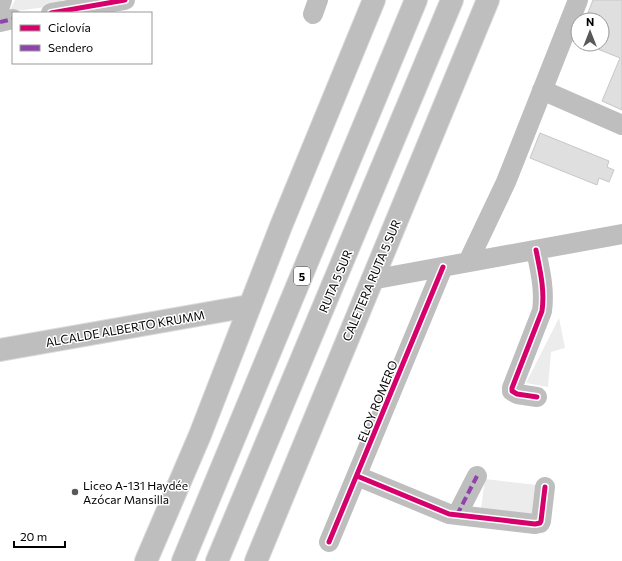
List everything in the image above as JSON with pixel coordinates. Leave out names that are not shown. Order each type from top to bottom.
[{"type":"main road","points":[[146,561],[200,435],[281,226],[374,0]]},
{"type":"main road","name":"5","points":[[183,561],[416,0]]},
{"type":"main road","name":"RUTA 5 SUR","points":[[217,561],[452,0]]},
{"type":"main road","name":"CALETERA RUTA 5 SUR","points":[[256,561],[488,0]]},
{"type":"main road","name":"ALCALDE ALBERTO KRUMM","points":[[0,350],[250,306]]},
{"type":"street","points":[[0,6],[2,0]]},
{"type":"street","points":[[54,12],[76,4],[125,0]]},
{"type":"street","points":[[468,262],[506,182],[578,0]]},
{"type":"street","points":[[0,22],[12,20]]},
{"type":"street","points":[[542,90],[622,125]]},
{"type":"street","points":[[372,280],[622,234]]},
{"type":"street","points":[[536,250],[544,298],[542,311],[512,391],[517,394],[537,397]]},
{"type":"street","name":"ELOY ROMERO","points":[[329,542],[444,266]]},
{"type":"street","points":[[357,476],[441,511],[457,515],[537,524],[541,521],[545,487]]},
{"type":"street","points":[[457,515],[476,476]]},
{"type":"shaded area","points":[[15,0],[62,0],[60,5],[9,12]]},
{"type":"shaded area","points":[[559,318],[565,348],[551,352],[548,387],[526,383]]},
{"type":"shaded area","points":[[485,479],[537,485],[534,516],[481,509]]},
{"type":"building","points":[[593,0],[622,0],[622,110],[602,101],[620,58],[605,52],[610,52],[610,12],[588,12]]},
{"type":"building","points":[[540,133],[609,161],[607,167],[614,170],[609,182],[599,178],[597,185],[530,158]]},
{"type":"marked path","points":[[0,22],[12,19]]},
{"type":"marked path","points":[[457,515],[477,476]]},
{"type":"cycle path","points":[[57,12],[125,0]]},
{"type":"cycle path","points":[[536,250],[542,288],[542,311],[512,391],[517,394],[537,397]]},
{"type":"cycle path","points":[[329,542],[443,267]]},
{"type":"cycle path","points":[[357,476],[449,514],[535,524],[540,523],[541,521],[545,487]]},
{"type":"place","name":"Liceo A-131 Haydée Azócar Mansilla","points":[[75,492]]}]
